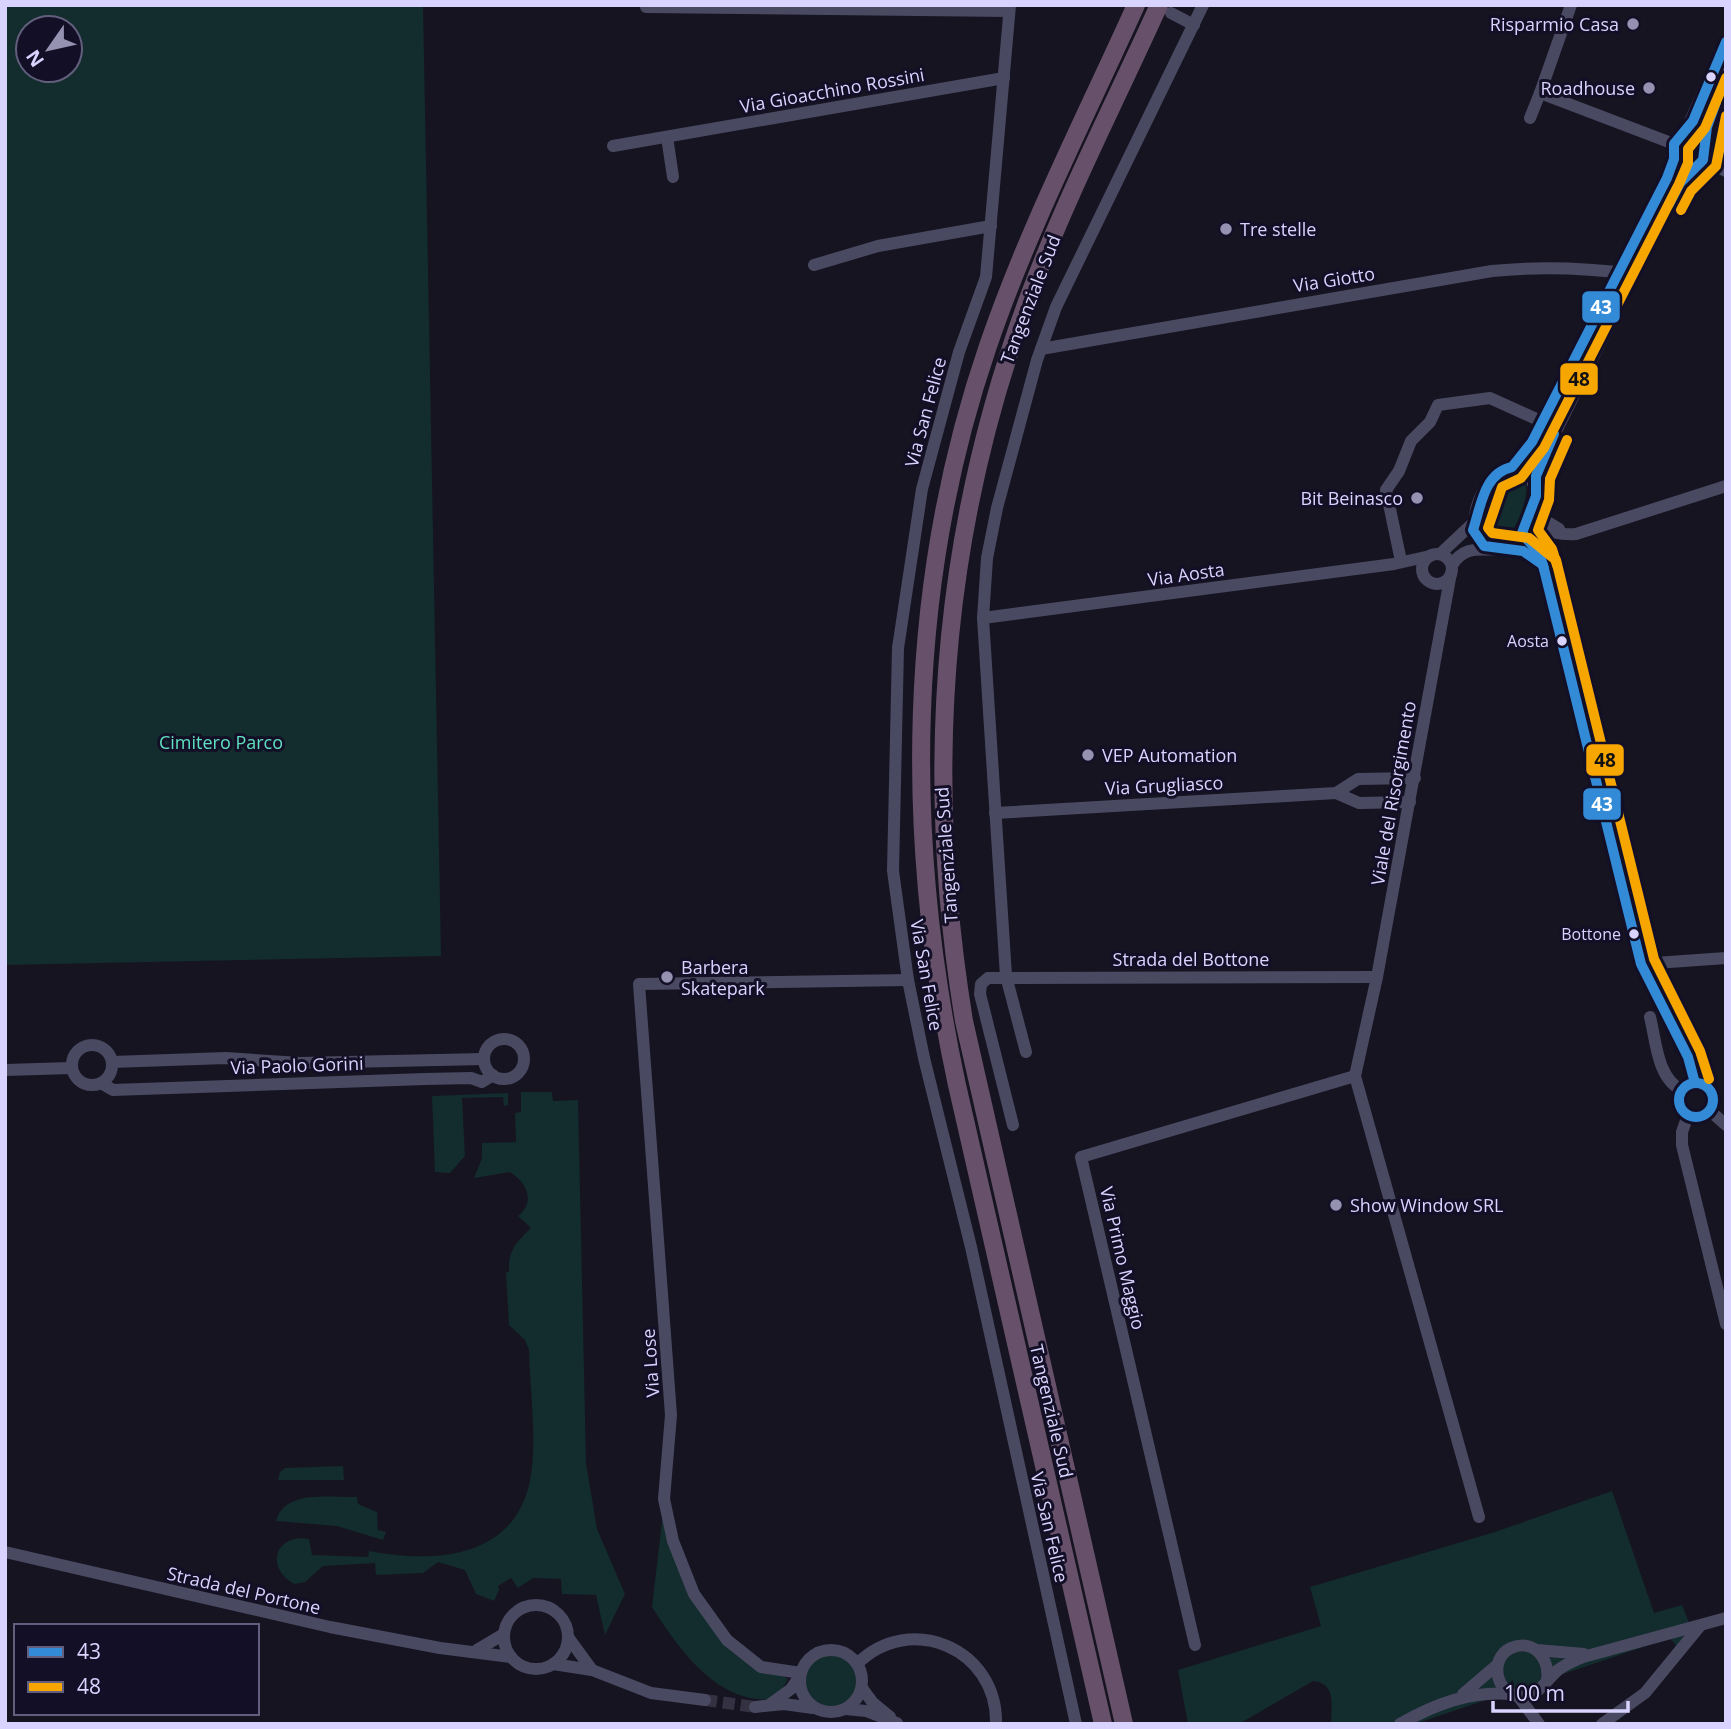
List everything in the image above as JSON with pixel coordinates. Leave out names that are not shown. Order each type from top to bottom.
[{"type":"highway","name":"Tangenziale Sud","points":[[1103,1724],[939,999],[922,852],[920,720],[933,577],[951,481],[973,395],[999,315],[1030,236],[1136,5]]},
{"type":"highway","name":"Tangenziale Sud","points":[[1124,1724],[964,1021],[948,902],[941,759],[945,675],[954,584],[971,491],[993,404],[1050,243],[1165,9]]},
{"type":"street","points":[[1026,1052],[1006,976],[983,618],[987,558],[997,508],[1041,349],[1056,307],[1203,5]]},
{"type":"street","points":[[1530,118],[1570,5]]},
{"type":"street","points":[[646,7],[1010,8]]},
{"type":"street","name":"Via San Felice","points":[[1010,8],[986,277],[959,352],[922,489],[898,648],[893,871],[908,980],[1076,1724]]},
{"type":"street","points":[[1165,9],[1194,25]]},
{"type":"street","points":[[1512,467],[1524,454],[1545,418],[1620,272],[1667,178],[1679,141],[1726,41]]},
{"type":"street","points":[[1703,160],[1703,145],[1726,73]]},
{"type":"street","name":"Via Gioacchino Rossini","points":[[613,146],[1004,78]]},
{"type":"street","points":[[1539,93],[1679,141],[1697,138],[1703,145]]},
{"type":"street","points":[[667,137],[673,177]]},
{"type":"street","points":[[1674,159],[1681,166],[1691,168]]},
{"type":"street","points":[[1507,548],[1522,531],[1534,502],[1534,485],[1561,421],[1601,339],[1680,183],[1691,168],[1703,160]]},
{"type":"street","points":[[1703,160],[1726,171]]},
{"type":"street","points":[[814,265],[878,246],[991,226]]},
{"type":"street","name":"Via Giotto","points":[[1041,349],[1492,271],[1532,267],[1634,274]]},
{"type":"street","points":[[1589,332],[1601,339]]},
{"type":"street","points":[[1398,562],[1386,490],[1399,471],[1411,441],[1430,422],[1438,405],[1490,398],[1561,421]]},
{"type":"street","points":[[1534,485],[1525,472],[1512,467],[1502,469],[1490,479],[1473,523],[1424,561],[1426,577],[1443,583],[1467,552],[1507,548],[1530,553],[1543,565]]},
{"type":"street","points":[[1522,531],[1539,529],[1556,534],[1576,534],[1726,485]]},
{"type":"street","points":[[1534,502],[1550,526],[1576,534]]},
{"type":"street","points":[[1473,523],[1475,536],[1491,549]]},
{"type":"street","points":[[1522,531],[1537,550],[1543,565],[1640,964],[1688,1056],[1695,1083]]},
{"type":"street","points":[[1435,555],[1447,558],[1452,569]]},
{"type":"street","name":"Via Aosta","points":[[983,618],[1435,555]]},
{"type":"street","name":"Via Aosta","points":[[1398,562],[1426,577]]},
{"type":"street","name":"Viale del Risorgimento","points":[[1377,977],[1452,569]]},
{"type":"street","name":"Viale del Risorgimento","points":[[1426,577],[1442,615]]},
{"type":"street","name":"Via Grugliasco","points":[[1336,793],[1358,779],[1415,778]]},
{"type":"street","name":"Via Grugliasco","points":[[995,813],[1336,793],[1359,803],[1410,802]]},
{"type":"street","points":[[1640,964],[1726,958]]},
{"type":"street","points":[[1006,976],[988,978],[979,988],[1013,1125]]},
{"type":"street","name":"Strada del Bottone","points":[[1006,976],[1377,977]]},
{"type":"street","points":[[1377,977],[1355,1076],[1479,1517]]},
{"type":"street","name":"Via Lose","points":[[801,1674],[761,1667],[727,1640],[694,1594],[673,1541],[664,1499],[671,1415],[639,984],[908,980]]},
{"type":"street","points":[[1650,1017],[1664,1074],[1672,1084],[1682,1090]]},
{"type":"street","points":[[499,1039],[510,1040],[522,1051],[523,1062],[517,1073],[506,1078],[493,1075],[484,1059],[490,1044],[499,1039]]},
{"type":"street","points":[[5,1070],[72,1068],[74,1056],[87,1045],[105,1050],[112,1062],[110,1073],[101,1083]]},
{"type":"street","name":"Via Paolo Gorini","points":[[112,1062],[226,1058],[300,1063],[484,1059]]},
{"type":"street","name":"Via Paolo Gorini","points":[[72,1068],[82,1083],[101,1083],[113,1090],[471,1078],[482,1082],[493,1075]]},
{"type":"street","name":"Via Primo Maggio","points":[[1195,1645],[1081,1157],[1355,1076]]},
{"type":"street","points":[[1688,1115],[1679,1102],[1682,1090],[1695,1083],[1708,1088],[1726,1125]]},
{"type":"street","points":[[1688,1115],[1699,1116],[1716,1104]]},
{"type":"street","points":[[1688,1115],[1682,1132],[1682,1145],[1726,1324]]},
{"type":"street","name":"Strada del Portone","points":[[5,1552],[330,1628],[440,1648],[477,1650],[511,1657]]},
{"type":"street","points":[[477,1650],[504,1634],[516,1612],[535,1605],[554,1611],[562,1618],[568,1637],[592,1670]]},
{"type":"street","points":[[1400,1724],[1458,1698],[1480,1692],[1527,1696],[1565,1665],[1598,1652],[1726,1618]]},
{"type":"street","points":[[1602,1724],[1645,1693],[1700,1626]]},
{"type":"street","points":[[504,1634],[511,1657],[529,1668],[540,1669],[553,1664],[564,1653],[568,1637]]},
{"type":"street","points":[[857,1664],[892,1641],[922,1638],[946,1645],[967,1658],[982,1676],[995,1708],[996,1724]]},
{"type":"street","points":[[1458,1698],[1497,1665],[1501,1657],[1513,1647],[1529,1646],[1537,1650],[1578,1654],[1598,1652]]},
{"type":"street","points":[[1537,1650],[1547,1662],[1540,1724]]},
{"type":"street","points":[[769,1705],[791,1689],[805,1664],[822,1651],[841,1652],[857,1664],[862,1688],[873,1703],[898,1723]]},
{"type":"street","points":[[553,1664],[592,1670],[651,1693],[705,1700]]},
{"type":"street","points":[[1497,1665],[1499,1681],[1540,1724]]},
{"type":"street","points":[[801,1674],[802,1692],[815,1708]]},
{"type":"street","points":[[846,1709],[855,1702],[862,1688]]},
{"type":"street","points":[[755,1707],[798,1704],[825,1712],[846,1709],[866,1711],[898,1723]]},
{"type":"green space","name":"Cimitero Parco","points":[[5,5],[423,5],[441,956],[5,965]]},
{"type":"green space","points":[[1513,474],[1525,482],[1525,501],[1521,514],[1508,535],[1500,541],[1491,541],[1481,533],[1483,516],[1489,498],[1499,482]]},
{"type":"green space","points":[[521,1092],[552,1092],[553,1101],[578,1100],[586,1463],[597,1529],[625,1594],[605,1635],[596,1595],[562,1594],[561,1579],[533,1578],[518,1588],[511,1578],[498,1586],[494,1601],[476,1594],[465,1570],[438,1562],[423,1573],[376,1575],[375,1563],[323,1566],[305,1582],[294,1584],[279,1569],[277,1561],[282,1546],[298,1539],[309,1539],[312,1555],[368,1557],[369,1551],[418,1556],[466,1551],[487,1542],[505,1529],[520,1510],[529,1485],[533,1453],[529,1350],[525,1340],[509,1325],[506,1272],[509,1272],[514,1247],[531,1228],[518,1216],[524,1210],[528,1198],[521,1181],[510,1172],[474,1178],[482,1158],[482,1143],[516,1142],[515,1113],[521,1112]]},
{"type":"green space","points":[[508,1093],[508,1105],[504,1106],[503,1097],[462,1098],[465,1156],[450,1173],[435,1172],[432,1096]]},
{"type":"green space","points":[[343,1466],[344,1480],[278,1480],[280,1472],[285,1468]]},
{"type":"green space","points":[[1612,1491],[1654,1613],[1682,1605],[1692,1630],[1677,1647],[1670,1638],[1415,1724],[1331,1724],[1332,1703],[1329,1691],[1326,1686],[1313,1681],[1239,1724],[1188,1724],[1178,1670],[1321,1626],[1310,1587],[1495,1532]]},
{"type":"green space","points":[[310,1497],[357,1497],[358,1504],[377,1512],[378,1530],[386,1532],[383,1540],[337,1526],[276,1521],[281,1511],[298,1500]]},
{"type":"green space","points":[[663,1513],[670,1542],[724,1642],[788,1679],[776,1699],[755,1699],[719,1685],[703,1672],[675,1641],[652,1607]]},
{"type":"green space","points":[[831,1650],[843,1652],[853,1659],[860,1669],[860,1693],[853,1703],[843,1710],[831,1712],[819,1710],[809,1703],[802,1693],[800,1681],[802,1669],[809,1659],[819,1652]]},
{"type":"tunnel","points":[[705,1700],[755,1707]]},
{"type":"transit line","name":"43","points":[[1695,1083],[1688,1057],[1641,964],[1543,565],[1523,551],[1484,546],[1473,530],[1489,483],[1503,470],[1512,467],[1532,442],[1667,178],[1674,159],[1674,144],[1693,121],[1726,42]]},
{"type":"transit line","name":"48","points":[[1709,1079],[1700,1051],[1654,959],[1556,560],[1529,538],[1492,533],[1488,528],[1502,487],[1521,478],[1544,448],[1679,184],[1688,163],[1688,149],[1705,128],[1726,78]]},
{"type":"transit line","name":"43","points":[[1669,204],[1680,183],[1703,160],[1707,127],[1716,102]]},
{"type":"transit line","name":"48","points":[[1681,210],[1691,191],[1716,166],[1726,116]]},
{"type":"transit line","name":"43","points":[[1544,569],[1540,555],[1522,533],[1536,496],[1536,476],[1554,434]]},
{"type":"transit line","name":"48","points":[[1557,565],[1552,549],[1538,530],[1549,500],[1550,479],[1567,440]]},
{"type":"transit line","name":"43","points":[[1696,1083],[1708,1088],[1713,1100],[1708,1112],[1696,1117],[1684,1112],[1679,1100],[1684,1088],[1696,1083]]},
{"type":"place","name":"Risparmio Casa","points":[[1633,24]]},
{"type":"place","name":"Roadhouse","points":[[1649,88]]},
{"type":"place","name":"Tre stelle","points":[[1226,229]]},
{"type":"place","name":"Bit Beinasco","points":[[1417,498]]},
{"type":"place","name":"Aosta","points":[[1562,641]]},
{"type":"place","name":"VEP Automation","points":[[1088,755]]},
{"type":"place","name":"Bottone","points":[[1634,934]]},
{"type":"place","name":"Barbera Skatepark","points":[[667,977]]},
{"type":"place","name":"Show Window SRL","points":[[1336,1205]]}]
